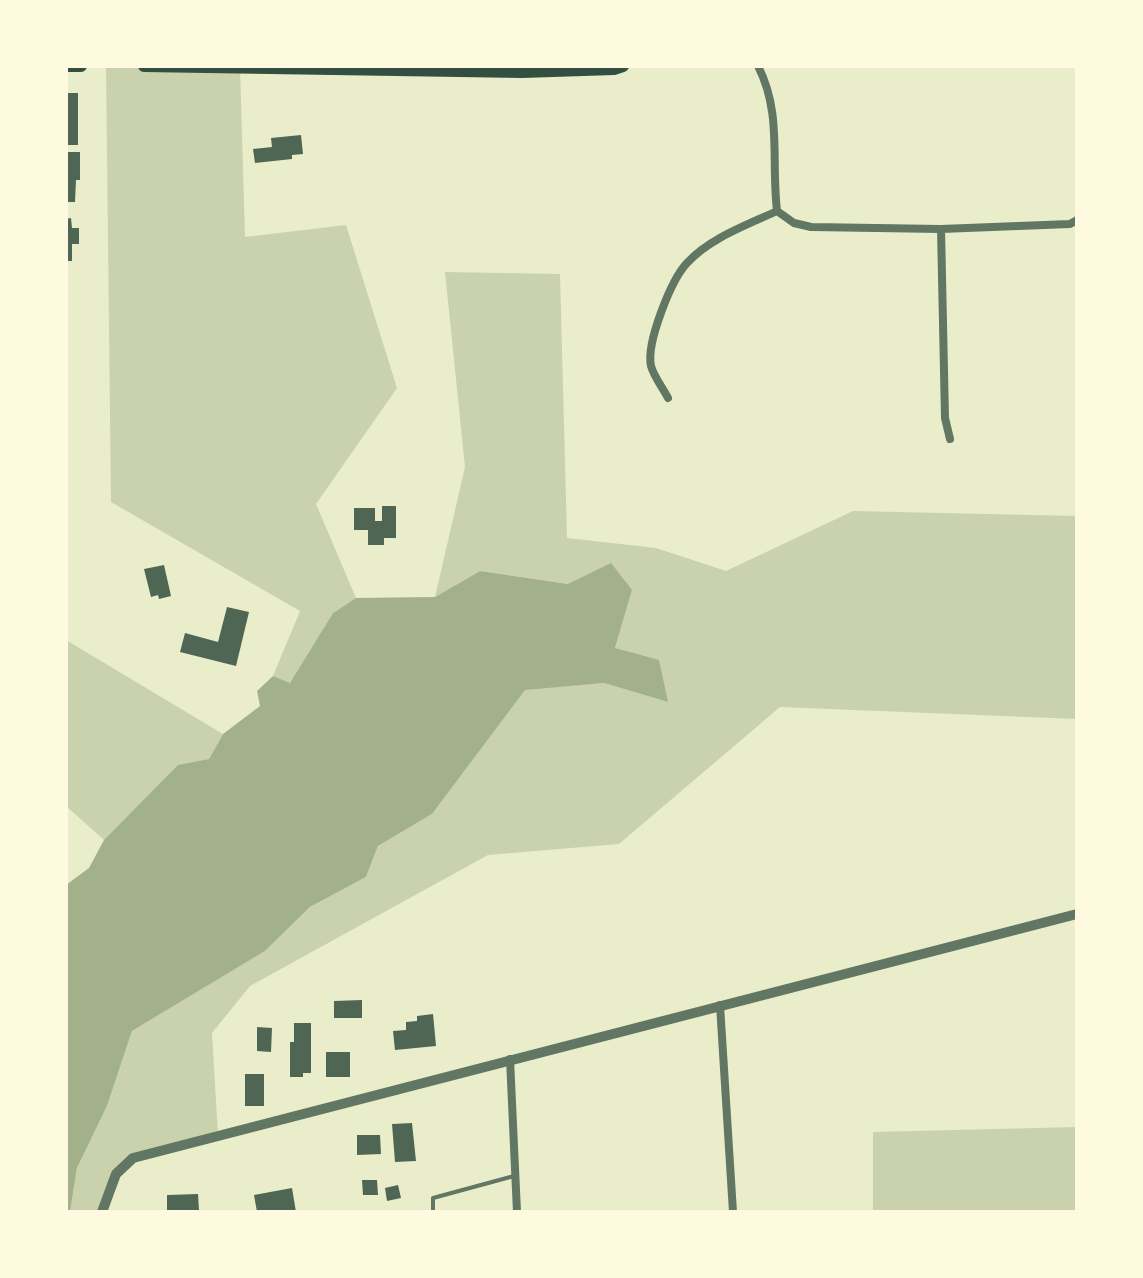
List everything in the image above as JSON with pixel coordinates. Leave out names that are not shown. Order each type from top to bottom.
[{"type":"main road","points":[[66,66],[81,66]]},
{"type":"main road","points":[[144,66],[522,72],[614,69],[623,66]]},
{"type":"street","points":[[758,66],[773,104],[777,211]]},
{"type":"street","points":[[777,211],[794,223],[811,227],[941,229],[1070,224],[1077,220]]},
{"type":"street","points":[[668,398],[651,367],[650,347],[660,316],[686,264],[713,242],[777,211]]},
{"type":"street","points":[[941,229],[945,418],[950,439]]},
{"type":"street","points":[[102,1212],[116,1174],[133,1158],[1077,914]]},
{"type":"street","points":[[720,1005],[733,1212]]},
{"type":"street","points":[[510,1059],[517,1212]]},
{"type":"lane","points":[[433,1212],[433,1198],[515,1175]]},
{"type":"shaded area","points":[[106,66],[240,67],[245,237],[346,225],[397,388],[316,504],[356,598],[333,613],[290,684],[273,676],[300,611],[111,502]]},
{"type":"shaded area","points":[[445,272],[560,274],[567,538],[656,548],[726,571],[853,511],[1077,516],[1077,719],[780,707],[619,844],[488,855],[250,986],[212,1033],[218,1135],[133,1158],[116,1174],[102,1212],[70,1212],[77,1168],[107,1106],[132,1031],[265,951],[310,907],[366,877],[378,846],[432,814],[525,689],[604,683],[668,702],[615,648],[632,590],[480,571],[435,597],[465,467]]},
{"type":"shaded area","points":[[611,563],[632,590],[615,648],[659,660],[668,702],[604,683],[525,690],[432,814],[378,846],[366,877],[310,907],[265,951],[132,1031],[107,1106],[77,1168],[70,1212],[66,1212],[66,885],[89,868],[104,840],[178,765],[209,759],[223,734],[260,706],[257,691],[273,676],[290,683],[333,613],[356,598],[435,597],[480,571],[568,584]]},
{"type":"shaded area","points":[[66,640],[223,734],[209,759],[178,766],[104,840],[66,806]]},
{"type":"shaded area","points":[[1077,1127],[1077,1212],[873,1212],[873,1132]]},
{"type":"building","points":[[66,93],[78,93],[78,145],[66,145]]},
{"type":"building","points":[[301,135],[303,154],[292,155],[292,159],[255,163],[253,149],[272,147],[271,138]]},
{"type":"building","points":[[66,152],[80,152],[80,180],[76,180],[75,202],[66,202]]},
{"type":"building","points":[[71,218],[72,228],[79,228],[79,244],[72,244],[72,261],[66,261],[66,219]]},
{"type":"building","points":[[382,506],[396,506],[396,538],[384,538],[384,545],[368,545],[368,530],[354,530],[354,508],[375,508],[375,521],[382,521]]},
{"type":"building","points":[[164,565],[171,596],[151,597],[144,569]]},
{"type":"building","points":[[227,607],[249,612],[236,666],[180,652],[185,633],[218,642]]},
{"type":"building","points":[[362,1000],[362,1018],[334,1018],[334,1001]]},
{"type":"building","points":[[433,1014],[436,1046],[395,1050],[393,1031],[406,1030],[406,1022],[417,1021],[417,1016]]},
{"type":"building","points":[[294,1023],[311,1023],[311,1073],[303,1073],[303,1077],[290,1077],[290,1042],[294,1042]]},
{"type":"building","points":[[257,1027],[272,1028],[271,1052],[257,1051]]},
{"type":"building","points":[[326,1052],[350,1052],[350,1077],[326,1077]]},
{"type":"building","points":[[245,1074],[264,1074],[264,1106],[245,1106]]},
{"type":"building","points":[[412,1123],[416,1161],[395,1162],[392,1124]]},
{"type":"building","points":[[357,1135],[380,1135],[381,1154],[357,1155]]},
{"type":"building","points":[[362,1180],[377,1180],[378,1195],[363,1195]]},
{"type":"building","points":[[398,1185],[401,1198],[387,1201],[385,1188]]},
{"type":"building","points":[[292,1188],[296,1212],[257,1212],[254,1195]]},
{"type":"building","points":[[198,1194],[199,1210],[167,1212],[167,1195]]}]
